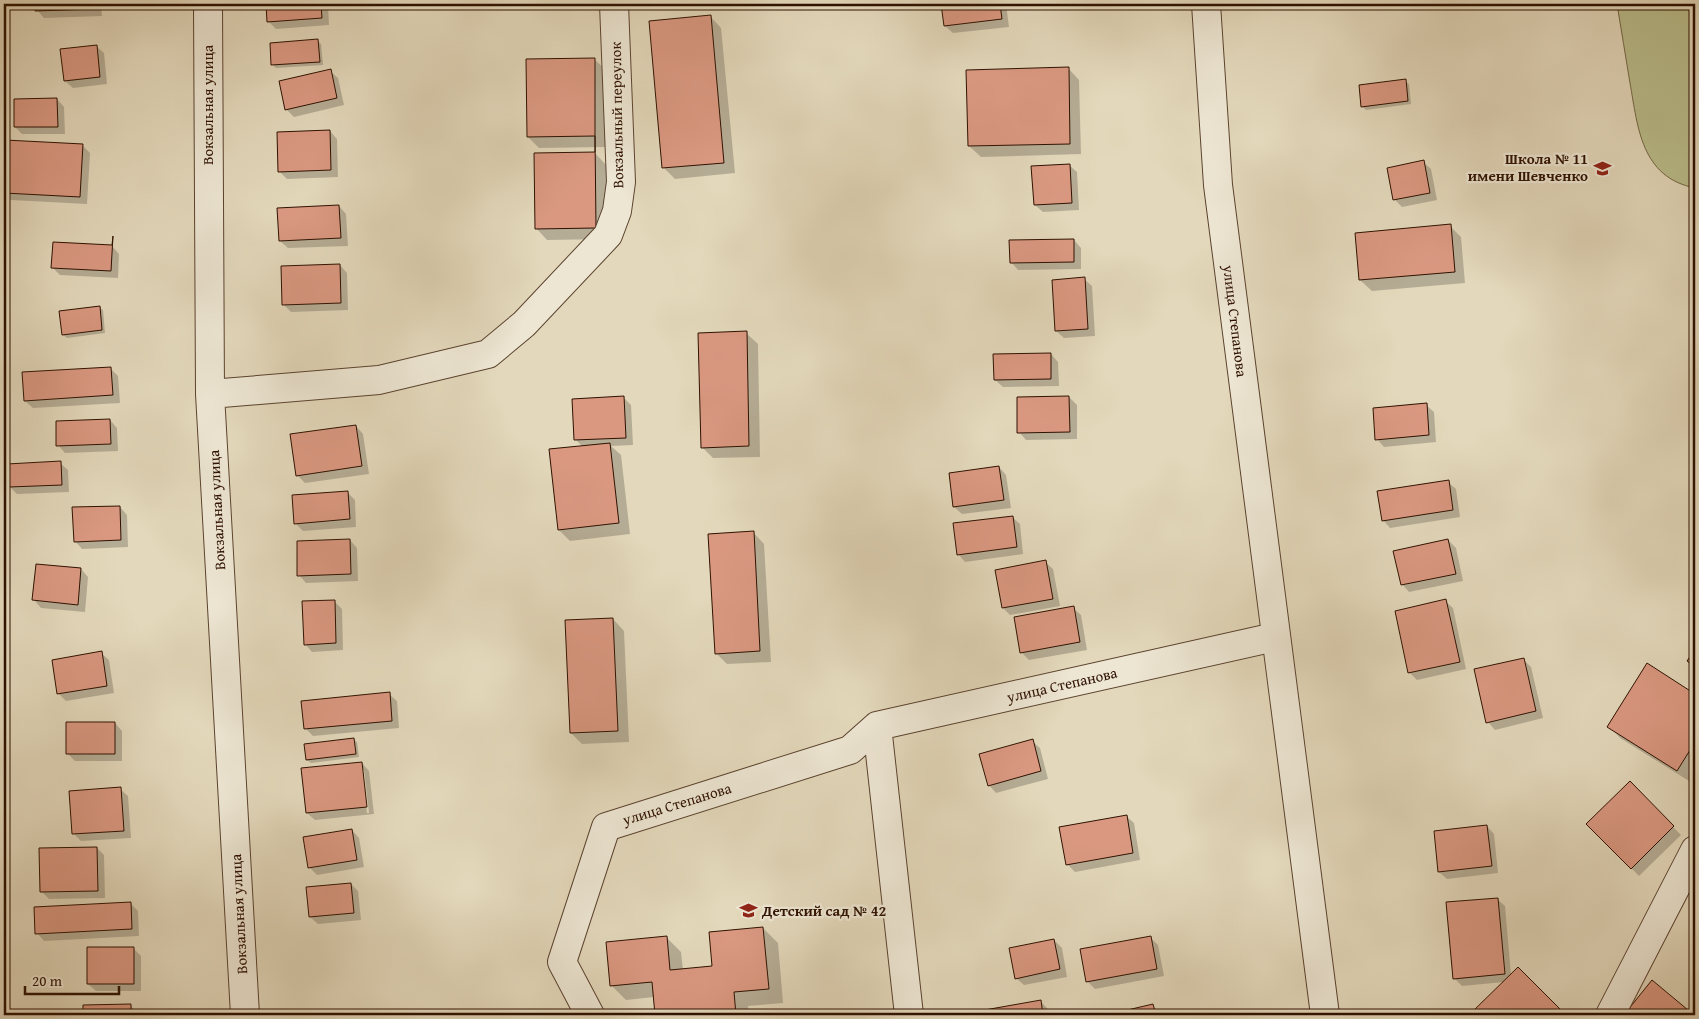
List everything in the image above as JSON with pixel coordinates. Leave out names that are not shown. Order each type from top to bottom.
[{"type":"street","name":"Вокзальная улица","points":[[208,4],[210,394],[245,1015]]},
{"type":"street","name":"Вокзальный переулок","points":[[210,394],[379,380],[488,354],[524,324],[608,235],[617,211],[621,182],[614,4]]},
{"type":"street","name":"улица Степанова","points":[[1206,4],[1218,186],[1325,1015]]},
{"type":"street","name":"улица Степанова","points":[[590,1015],[562,962],[606,826],[850,750],[877,726],[1275,638]]},
{"type":"street","points":[[877,726],[909,1015]]},
{"type":"street","points":[[1610,1015],[1695,850]]},
{"type":"green space","points":[[1617,4],[1695,4],[1695,188],[1677,182],[1663,173],[1653,162],[1645,148],[1636,117]]},
{"type":"building","points":[[35,4],[95,4],[95,9],[35,11]]},
{"type":"building","points":[[266,4],[321,4],[322,18],[267,22]]},
{"type":"building","points":[[941,4],[1000,4],[1002,19],[944,26]]},
{"type":"building","points":[[711,15],[724,163],[662,168],[649,21]]},
{"type":"building","points":[[318,39],[320,62],[271,65],[270,43]]},
{"type":"building","points":[[97,45],[100,77],[64,81],[60,49]]},
{"type":"building","points":[[595,58],[595,136],[527,137],[526,59]]},
{"type":"building","points":[[1069,67],[1070,144],[968,146],[966,70]]},
{"type":"building","points":[[331,69],[337,98],[285,110],[279,81]]},
{"type":"building","points":[[1406,79],[1408,101],[1361,107],[1359,85]]},
{"type":"building","points":[[57,98],[58,127],[14,127],[14,99]]},
{"type":"building","points":[[330,130],[331,170],[278,172],[277,132]]},
{"type":"building","points":[[595,136],[596,228],[535,229],[534,153],[595,152]]},
{"type":"building","points":[[5,140],[83,144],[80,197],[4,193]]},
{"type":"building","points":[[1424,160],[1430,193],[1393,200],[1387,168]]},
{"type":"building","points":[[1070,164],[1072,203],[1034,205],[1031,166]]},
{"type":"building","points":[[339,205],[341,238],[279,241],[277,208]]},
{"type":"building","points":[[1451,224],[1455,272],[1359,280],[1355,233]]},
{"type":"building","points":[[113,236],[111,271],[51,268],[53,242],[112,245]]},
{"type":"building","points":[[1074,239],[1074,262],[1010,263],[1009,240]]},
{"type":"building","points":[[340,264],[341,303],[282,305],[281,266]]},
{"type":"building","points":[[1085,277],[1088,329],[1055,331],[1052,280]]},
{"type":"building","points":[[100,306],[102,330],[62,335],[59,311]]},
{"type":"building","points":[[747,331],[749,446],[701,448],[698,333]]},
{"type":"building","points":[[1051,353],[1051,379],[994,380],[993,354]]},
{"type":"building","points":[[111,367],[113,395],[24,401],[22,372]]},
{"type":"building","points":[[624,396],[626,438],[574,440],[572,399]]},
{"type":"building","points":[[1069,396],[1070,432],[1017,433],[1017,397]]},
{"type":"building","points":[[1427,403],[1429,435],[1375,440],[1373,408]]},
{"type":"building","points":[[110,419],[111,444],[56,446],[56,421]]},
{"type":"building","points":[[356,425],[362,466],[296,476],[290,434]]},
{"type":"building","points":[[610,443],[619,523],[558,530],[549,449]]},
{"type":"building","points":[[61,461],[62,485],[9,487],[7,464]]},
{"type":"building","points":[[999,466],[1004,500],[953,507],[949,473]]},
{"type":"building","points":[[1449,480],[1453,510],[1382,521],[1377,491]]},
{"type":"building","points":[[348,491],[350,519],[294,524],[292,495]]},
{"type":"building","points":[[120,506],[121,540],[74,542],[72,507]]},
{"type":"building","points":[[1013,516],[1017,547],[957,555],[953,523]]},
{"type":"building","points":[[754,531],[760,651],[715,654],[708,534]]},
{"type":"building","points":[[350,539],[351,574],[297,576],[297,541]]},
{"type":"building","points":[[1448,539],[1456,574],[1401,585],[1393,551]]},
{"type":"building","points":[[1046,560],[1053,599],[1002,608],[995,570]]},
{"type":"building","points":[[36,564],[81,568],[78,605],[32,600]]},
{"type":"building","points":[[1446,599],[1460,662],[1408,673],[1395,611]]},
{"type":"building","points":[[335,600],[336,643],[304,645],[302,601]]},
{"type":"building","points":[[1074,606],[1080,642],[1020,653],[1014,617]]},
{"type":"building","points":[[613,618],[618,731],[570,733],[565,620]]},
{"type":"building","points":[[1695,649],[1695,667],[1687,661]]},
{"type":"building","points":[[102,651],[107,686],[57,694],[52,660]]},
{"type":"building","points":[[1524,658],[1536,711],[1486,723],[1474,669]]},
{"type":"building","points":[[1647,663],[1695,694],[1695,742],[1677,771],[1607,727]]},
{"type":"building","points":[[390,692],[392,721],[304,729],[301,701]]},
{"type":"building","points":[[66,722],[115,722],[115,754],[66,754]]},
{"type":"building","points":[[354,738],[356,754],[306,760],[304,744]]},
{"type":"building","points":[[1033,739],[1041,771],[988,786],[979,754]]},
{"type":"building","points":[[362,762],[367,807],[306,813],[301,768]]},
{"type":"building","points":[[1630,781],[1674,826],[1631,869],[1586,824]]},
{"type":"building","points":[[121,787],[124,831],[72,834],[69,791]]},
{"type":"building","points":[[1127,815],[1133,853],[1066,865],[1059,827]]},
{"type":"building","points":[[1487,825],[1492,866],[1438,872],[1434,831]]},
{"type":"building","points":[[352,829],[357,860],[308,868],[303,837]]},
{"type":"building","points":[[97,847],[98,891],[40,892],[39,848]]},
{"type":"building","points":[[351,883],[354,913],[309,917],[306,887]]},
{"type":"building","points":[[1498,898],[1505,974],[1453,979],[1446,902]]},
{"type":"building","points":[[131,902],[132,929],[35,934],[34,907]]},
{"type":"building","points":[[763,927],[769,989],[734,992],[736,1015],[655,1015],[652,982],[610,986],[606,942],[667,936],[670,970],[712,966],[709,932]]},
{"type":"building","points":[[1151,936],[1157,969],[1086,982],[1080,949]]},
{"type":"building","points":[[1054,939],[1060,969],[1015,979],[1009,948]]},
{"type":"building","points":[[87,947],[134,947],[134,984],[87,984]]},
{"type":"building","points":[[1518,967],[1561,1010],[1555,1015],[1469,1015]]},
{"type":"building","points":[[1652,980],[1694,1015],[1632,1015],[1627,1011]]},
{"type":"building","points":[[1041,1000],[1043,1015],[980,1015],[979,1011]]},
{"type":"building","points":[[131,1004],[131,1015],[83,1015],[83,1005]]},
{"type":"building","points":[[1153,1004],[1156,1015],[1106,1015]]},
{"type":"place","name":"Школа № 11 имени Шевченко","points":[[1602,168]]},
{"type":"place","name":"Детский сад № 42","points":[[748,911]]}]
